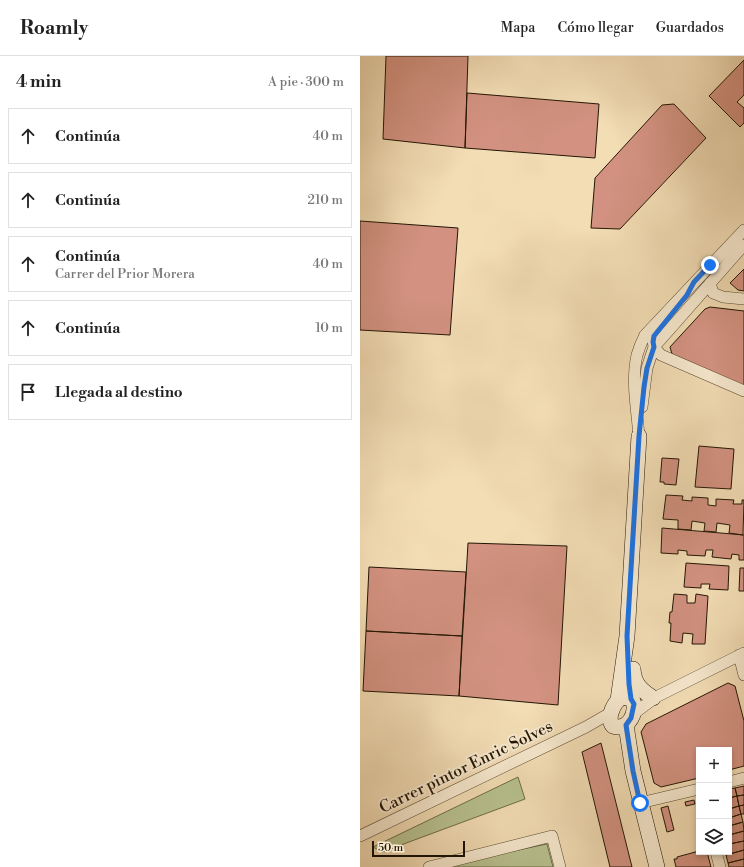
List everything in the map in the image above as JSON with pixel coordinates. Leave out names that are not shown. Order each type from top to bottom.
[{"type":"street","points":[[639,436],[635,381],[636,364],[640,345],[645,335],[744,230]]},
{"type":"street","points":[[657,867],[640,803],[623,713],[639,436],[647,368],[654,347],[744,245]]},
{"type":"street","points":[[694,282],[687,295],[654,336],[654,347],[661,355],[671,360],[744,391]]},
{"type":"street","points":[[710,283],[714,293],[723,297],[744,299]]},
{"type":"street","points":[[627,640],[632,655],[636,684],[645,693],[654,698]]},
{"type":"street","points":[[623,713],[741,654],[744,675]]},
{"type":"street","name":"Carrer pintor Enric Solves","points":[[360,836],[586,727],[623,713]]},
{"type":"street","points":[[732,781],[744,778]]},
{"type":"street","points":[[640,803],[696,790]]},
{"type":"street","points":[[429,867],[552,836],[560,867]]},
{"type":"street","points":[[717,855],[720,867]]},
{"type":"green space","points":[[518,777],[525,799],[382,852],[373,847]]},
{"type":"green space","points":[[547,844],[553,867],[436,867]]},
{"type":"building","points":[[386,56],[468,56],[465,148],[383,139]]},
{"type":"building","points":[[744,60],[744,95],[737,102],[744,108],[744,123],[740,127],[709,96]]},
{"type":"building","points":[[467,93],[599,104],[595,158],[465,148]]},
{"type":"building","points":[[674,104],[706,138],[620,229],[591,228],[595,178],[662,105]]},
{"type":"building","points":[[360,221],[458,228],[450,335],[360,330]]},
{"type":"building","points":[[744,269],[744,291],[738,290],[730,283]]},
{"type":"building","points":[[710,307],[744,311],[744,386],[672,354],[670,347],[705,309]]},
{"type":"building","points":[[699,446],[734,449],[731,489],[695,487]]},
{"type":"building","points":[[662,458],[679,459],[676,485],[664,484],[664,482],[660,482]]},
{"type":"building","points":[[666,495],[683,496],[682,500],[692,501],[692,497],[708,498],[708,505],[716,506],[716,499],[734,500],[733,504],[742,504],[742,500],[744,500],[743,535],[729,533],[730,525],[717,523],[716,532],[704,531],[705,523],[692,521],[691,530],[678,529],[678,520],[663,519]]},
{"type":"building","points":[[662,528],[744,535],[744,560],[739,560],[739,555],[732,554],[731,559],[712,557],[713,550],[706,550],[705,556],[687,555],[687,551],[678,550],[678,554],[661,553]]},
{"type":"building","points":[[468,543],[567,546],[558,705],[459,696]]},
{"type":"building","points":[[686,563],[729,566],[728,590],[709,589],[710,584],[701,584],[701,588],[684,587]]},
{"type":"building","points":[[369,567],[466,572],[462,636],[366,631]]},
{"type":"building","points":[[740,568],[744,568],[744,591],[739,591]]},
{"type":"building","points":[[674,594],[687,595],[687,603],[695,603],[696,594],[708,596],[705,644],[692,644],[693,634],[683,633],[682,643],[670,641],[671,623],[669,623]]},
{"type":"building","points":[[366,631],[462,636],[459,696],[363,691]]},
{"type":"building","points":[[728,683],[735,686],[744,721],[744,766],[732,769],[732,747],[696,747],[696,779],[661,787],[654,783],[641,732],[646,724]]},
{"type":"building","points":[[601,743],[632,867],[610,867],[582,752]]},
{"type":"building","points":[[744,786],[744,795],[737,796],[735,788]]},
{"type":"building","points":[[732,788],[735,788],[737,796],[732,797]]},
{"type":"building","points":[[744,795],[744,805],[739,806],[737,796]]},
{"type":"building","points":[[737,796],[739,806],[732,808],[732,797]]},
{"type":"building","points":[[694,800],[695,804],[686,806],[685,802]]},
{"type":"building","points":[[744,805],[744,814],[741,814],[739,806]]},
{"type":"building","points":[[668,806],[674,830],[667,832],[661,808]]},
{"type":"building","points":[[739,806],[741,814],[732,817],[732,808]]},
{"type":"building","points":[[741,814],[743,822],[732,825],[732,817]]},
{"type":"building","points":[[743,822],[744,831],[732,834],[732,825]]},
{"type":"building","points":[[744,831],[744,841],[732,843],[732,834]]},
{"type":"building","points":[[744,841],[744,850],[732,853],[732,843]]},
{"type":"building","points":[[744,850],[744,859],[728,863],[726,855],[732,855],[732,853]]},
{"type":"building","points":[[696,852],[696,855],[708,855],[711,867],[676,867],[674,859],[677,859],[677,857]]},
{"type":"building","points":[[744,859],[744,867],[729,867],[728,863]]},
{"type":"route","points":[[640,803],[633,771],[626,725],[634,711],[634,704],[631,699],[629,684],[627,636],[639,436],[644,387],[647,368],[654,347],[654,336],[687,295],[694,282],[710,265]]}]
